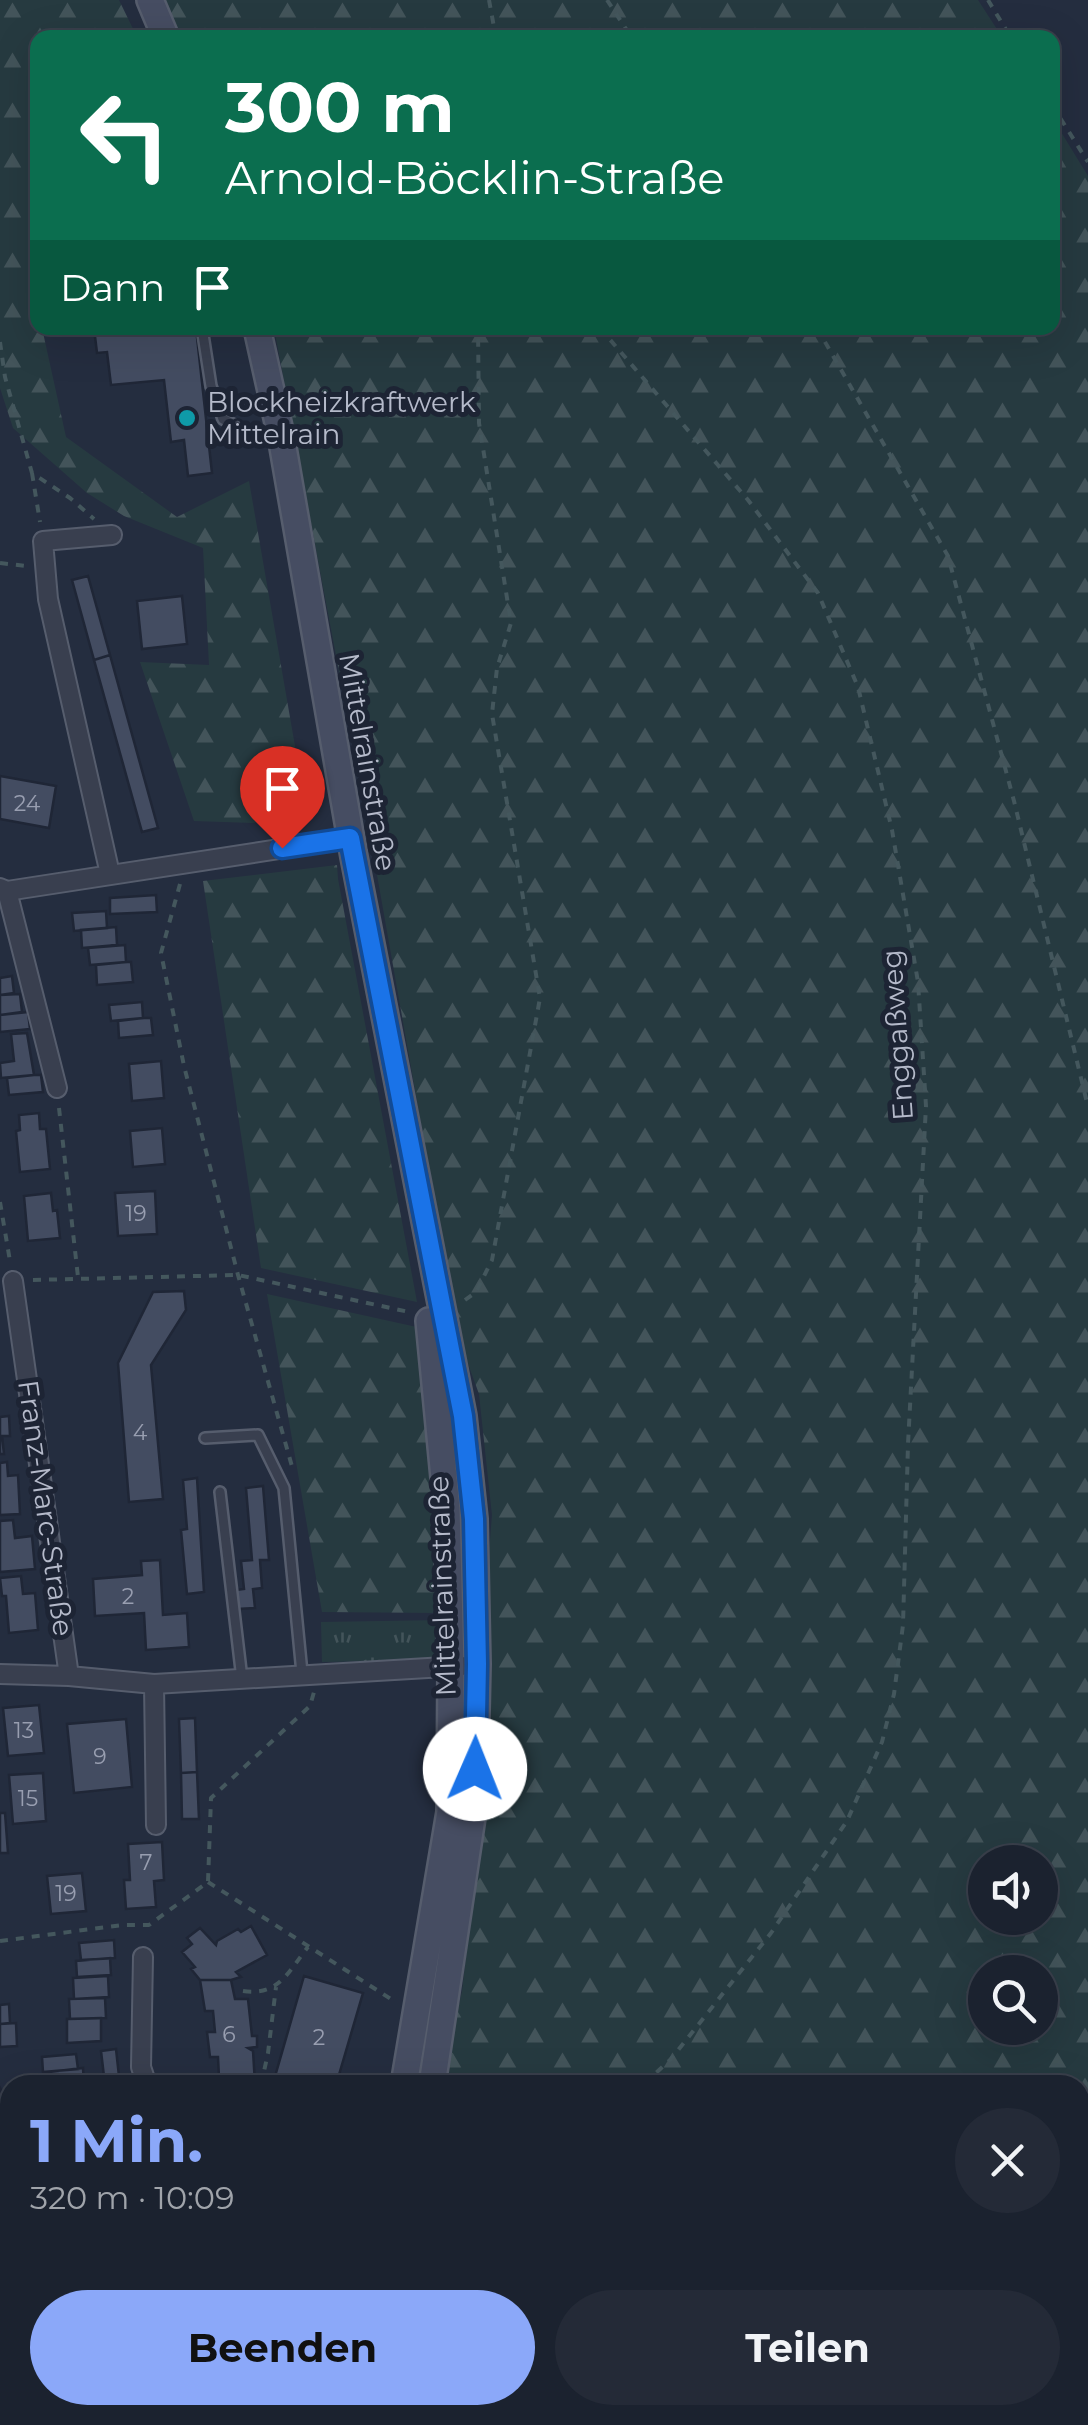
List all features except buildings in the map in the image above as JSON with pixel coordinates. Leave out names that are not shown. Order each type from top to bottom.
[{"type":"street","points":[[150,0],[163,30]]},
{"type":"street","name":"Mittelrainstraße","points":[[258,335],[281,436],[350,838],[420,1206],[436,1316],[447,1509],[474,1804],[433,2075]]},
{"type":"street","points":[[110,874],[48,599],[43,541],[112,535]]},
{"type":"street","points":[[57,1088],[4,890],[350,838]]},
{"type":"street","name":"Franz-Marc-Straße","points":[[13,1281],[69,1676]]},
{"type":"street","name":"Mittelrainstraße","points":[[406,2075],[450,1812],[464,1666]]},
{"type":"street","name":"Franz-Marc-Straße","points":[[0,1674],[154,1684],[464,1666]]},
{"type":"street","points":[[154,1684],[156,1825]]},
{"type":"street","points":[[143,1957],[141,2067],[144,2075]]},
{"type":"lane","points":[[203,335],[212,386],[223,418],[249,432],[281,436]]},
{"type":"lane","points":[[205,1438],[258,1435],[284,1488],[310,1673]]},
{"type":"lane","points":[[220,1492],[242,1679]]},
{"type":"path","points":[[489,0],[495,30]]},
{"type":"path","points":[[608,0],[627,30]]},
{"type":"path","points":[[988,0],[1006,30]]},
{"type":"path","points":[[1060,117],[1088,162]]},
{"type":"path","points":[[0,1202],[13,1281],[238,1276],[436,1316],[476,1292],[492,1260],[540,998],[492,714],[498,668],[512,623],[479,424],[478,335]]},
{"type":"path","name":"Enggaßweg","points":[[606,335],[748,500],[818,592],[858,687],[892,830],[918,982],[926,1106],[908,1444],[903,1625],[894,1694],[882,1742],[847,1821],[771,1932],[671,2059],[654,2075]]},
{"type":"path","points":[[821,335],[948,556],[1014,801],[1088,1107]]},
{"type":"path","points":[[0,342],[32,473],[43,541]]},
{"type":"path","points":[[0,386],[8,387]]},
{"type":"path","points":[[32,473],[70,498],[112,535]]},
{"type":"path","points":[[0,563],[46,568]]},
{"type":"path","points":[[183,877],[161,953],[184,1066],[297,1482]]},
{"type":"path","points":[[57,1088],[78,1279]]},
{"type":"path","points":[[208,1882],[211,1798],[310,1706],[310,1673]]},
{"type":"path","points":[[0,1941],[149,1925],[208,1882]]},
{"type":"path","points":[[208,1882],[417,2016]]},
{"type":"path","points":[[243,1991],[259,1994],[276,1987],[308,1947]]},
{"type":"path","points":[[263,2075],[276,1987]]},
{"type":"green space","points":[[0,0],[119,0],[134,30],[30,30],[30,335],[44,335],[66,437],[177,517],[249,481],[304,798],[254,823],[194,821],[140,662],[209,665],[203,548],[124,516],[87,493],[13,428],[0,388]]},
{"type":"green space","points":[[164,0],[978,0],[997,30],[178,30]]},
{"type":"green space","points":[[1060,130],[1088,176],[1088,2075],[443,2075],[462,1991],[482,1820],[492,1515],[479,1394],[459,1339],[370,835],[275,335],[1060,335]]},
{"type":"green space","points":[[337,865],[417,1302],[261,1268],[203,881]]},
{"type":"green space","points":[[267,1294],[421,1328],[442,1529],[441,1613],[322,1612]]},
{"type":"green space","points":[[444,1620],[443,1660],[322,1662],[321,1622]]},
{"type":"place","name":"Blockheizkraftwerk Mittelrain","points":[[187,418]]},
{"type":"route","points":[[282,848],[350,838],[463,1416],[474,1519],[475,1769]]}]
